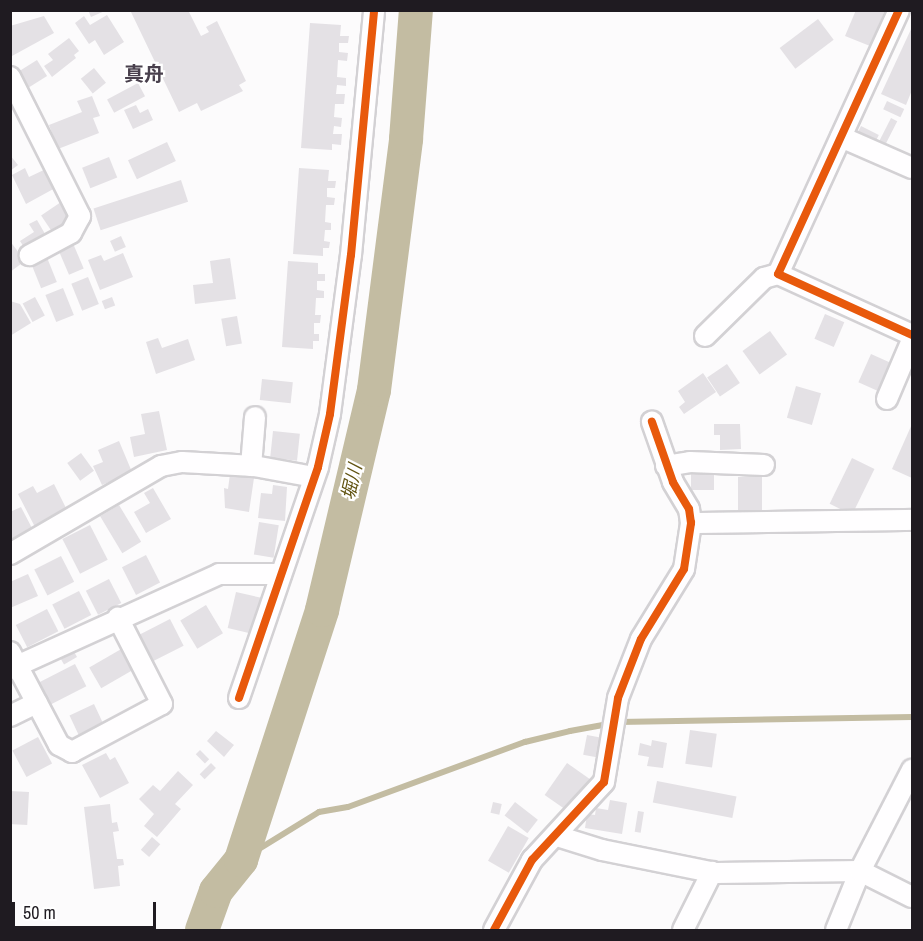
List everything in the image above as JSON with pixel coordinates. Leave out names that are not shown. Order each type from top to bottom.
[{"type":"street","points":[[239,698],[314,477],[330,414],[351,255],[374,10]]},
{"type":"street","points":[[778,274],[899,10]]},
{"type":"street","points":[[10,77],[80,216],[71,233],[30,255]]},
{"type":"street","points":[[841,137],[912,168]]},
{"type":"street","points":[[705,336],[764,278],[778,274],[912,335]]},
{"type":"street","points":[[887,399],[912,340]]},
{"type":"street","points":[[251,466],[255,417]]},
{"type":"street","points":[[494,930],[532,860],[557,836],[604,782],[616,718],[641,639],[684,569],[691,522],[689,509],[666,466],[652,422]]},
{"type":"street","points":[[10,554],[161,466],[182,462],[251,466],[314,477]]},
{"type":"street","points":[[666,466],[690,462],[764,465]]},
{"type":"street","points":[[691,522],[912,520]]},
{"type":"street","points":[[118,618],[162,705],[72,752],[58,745],[13,662],[219,574],[281,574]]},
{"type":"street","points":[[10,716],[37,704]]},
{"type":"street","points":[[836,930],[860,871],[912,770]]},
{"type":"street","points":[[557,836],[602,850],[712,872],[860,871],[912,897]]},
{"type":"street","points":[[682,930],[712,872]]},
{"type":"building","points":[[88,10],[107,10],[91,17]]},
{"type":"building","points":[[130,10],[188,10],[201,36],[209,32],[206,27],[217,21],[246,81],[239,85],[243,91],[201,111],[197,103],[179,112]]},
{"type":"building","points":[[856,10],[885,10],[870,46],[845,36]]},
{"type":"building","points":[[107,15],[124,42],[104,55],[95,40],[89,44],[75,23],[84,16],[90,25]]},
{"type":"building","points":[[44,16],[54,33],[12,56],[10,26]]},
{"type":"building","points":[[818,19],[834,40],[795,69],[780,48]]},
{"type":"building","points":[[310,23],[341,25],[340,36],[349,36],[348,43],[339,43],[339,52],[348,53],[347,61],[338,60],[337,77],[346,78],[346,86],[337,85],[336,94],[345,94],[344,104],[335,104],[334,117],[342,118],[341,127],[334,126],[333,134],[342,134],[341,145],[332,144],[332,150],[301,148]]},
{"type":"building","points":[[912,27],[912,90],[906,105],[881,94]]},
{"type":"building","points":[[69,38],[79,51],[74,55],[76,58],[52,77],[44,66],[53,60],[48,54]]},
{"type":"building","points":[[37,60],[47,76],[27,89],[17,73]]},
{"type":"building","points":[[94,68],[106,83],[93,93],[81,79]]},
{"type":"building","points":[[138,83],[145,96],[114,113],[107,99]]},
{"type":"building","points":[[92,96],[100,116],[93,118],[99,133],[58,149],[49,125],[82,112],[77,101]]},
{"type":"building","points":[[887,101],[904,109],[900,117],[883,109]]},
{"type":"building","points":[[136,105],[140,113],[148,109],[153,120],[133,129],[124,110]]},
{"type":"building","points":[[891,118],[897,121],[885,146],[878,143]]},
{"type":"building","points":[[861,126],[879,135],[874,145],[856,136]]},
{"type":"building","points":[[167,142],[176,161],[137,179],[128,160]]},
{"type":"building","points":[[10,155],[18,165],[10,171]]},
{"type":"building","points":[[109,157],[117,177],[90,188],[82,168]]},
{"type":"building","points":[[25,168],[29,177],[48,168],[57,187],[26,204],[12,175]]},
{"type":"building","points":[[299,168],[329,170],[328,181],[336,181],[335,188],[327,188],[327,197],[335,198],[334,205],[326,205],[325,222],[331,223],[331,230],[325,230],[324,241],[330,242],[329,248],[323,248],[323,256],[293,254]]},
{"type":"building","points":[[181,180],[188,202],[101,230],[94,208]]},
{"type":"building","points":[[61,202],[73,220],[53,234],[41,215]]},
{"type":"building","points":[[37,220],[48,239],[27,252],[20,241],[34,232],[29,224]]},
{"type":"building","points":[[121,236],[126,247],[115,252],[110,241]]},
{"type":"building","points":[[10,241],[25,261],[10,272]]},
{"type":"building","points":[[72,241],[84,269],[69,275],[57,247]]},
{"type":"building","points":[[123,253],[133,277],[100,290],[88,260],[101,255],[104,261]]},
{"type":"building","points":[[46,255],[57,282],[41,288],[30,261]]},
{"type":"building","points":[[230,258],[236,299],[195,304],[193,285],[213,283],[210,261]]},
{"type":"building","points":[[288,261],[318,263],[318,274],[325,274],[325,281],[317,281],[317,290],[324,291],[324,298],[316,298],[315,315],[321,315],[320,323],[314,323],[314,334],[319,334],[319,341],[313,341],[313,349],[282,347]]},
{"type":"building","points":[[88,277],[99,304],[82,311],[71,284]]},
{"type":"building","points":[[63,288],[74,315],[56,322],[45,295]]},
{"type":"building","points":[[35,297],[45,316],[32,322],[23,304]]},
{"type":"building","points":[[112,297],[115,305],[105,309],[102,301]]},
{"type":"building","points":[[10,301],[20,304],[31,323],[10,336]]},
{"type":"building","points":[[825,314],[844,322],[834,347],[814,339]]},
{"type":"building","points":[[237,316],[242,344],[226,346],[221,319]]},
{"type":"building","points":[[770,331],[787,354],[760,374],[742,351]]},
{"type":"building","points":[[158,338],[162,348],[188,339],[195,360],[156,374],[146,342]]},
{"type":"building","points":[[871,354],[891,363],[878,391],[858,382]]},
{"type":"building","points":[[727,364],[740,383],[720,396],[707,377]]},
{"type":"building","points":[[703,373],[716,392],[684,414],[679,407],[685,402],[678,391]]},
{"type":"building","points":[[262,379],[293,382],[291,403],[260,400]]},
{"type":"building","points":[[796,386],[821,393],[812,425],[787,418]]},
{"type":"building","points":[[159,411],[167,450],[134,457],[130,437],[145,434],[141,414]]},
{"type":"building","points":[[714,424],[740,424],[741,449],[720,450],[720,435],[714,435]]},
{"type":"building","points":[[912,424],[912,478],[892,469]]},
{"type":"building","points":[[273,431],[300,434],[297,461],[270,458]]},
{"type":"building","points":[[119,441],[132,472],[102,485],[93,466],[103,462],[98,450]]},
{"type":"building","points":[[81,453],[94,471],[80,481],[67,463]]},
{"type":"building","points":[[852,458],[874,469],[852,515],[830,504]]},
{"type":"building","points":[[230,474],[254,478],[249,512],[225,508],[224,488],[228,489]]},
{"type":"building","points":[[691,474],[714,474],[714,490],[691,490]]},
{"type":"building","points":[[738,477],[762,477],[762,514],[738,514]]},
{"type":"building","points":[[54,484],[68,512],[36,529],[18,494],[33,486],[37,493]]},
{"type":"building","points":[[273,485],[287,487],[285,521],[258,518],[261,493],[272,494]]},
{"type":"building","points":[[153,488],[171,519],[146,533],[134,512],[150,503],[144,493]]},
{"type":"building","points":[[119,505],[141,542],[122,553],[100,516]]},
{"type":"building","points":[[21,507],[33,530],[10,541],[10,512]]},
{"type":"building","points":[[259,522],[279,525],[274,558],[254,555]]},
{"type":"building","points":[[90,525],[108,560],[80,574],[62,539]]},
{"type":"building","points":[[146,555],[160,583],[136,595],[122,567]]},
{"type":"building","points":[[61,556],[74,582],[47,595],[34,570]]},
{"type":"building","points":[[28,574],[38,596],[10,608],[10,582]]},
{"type":"building","points":[[109,579],[121,603],[98,615],[86,591]]},
{"type":"building","points":[[79,591],[91,615],[65,629],[52,605]]},
{"type":"building","points":[[236,592],[261,598],[253,634],[228,628]]},
{"type":"building","points":[[206,605],[223,633],[197,649],[180,620]]},
{"type":"building","points":[[47,609],[58,631],[27,647],[16,625]]},
{"type":"building","points":[[170,619],[184,646],[152,662],[139,635]]},
{"type":"building","points":[[123,648],[135,669],[101,688],[89,668]]},
{"type":"building","points":[[73,650],[77,657],[64,664],[60,658]]},
{"type":"building","points":[[75,664],[86,686],[51,704],[39,682]]},
{"type":"building","points":[[94,704],[104,725],[79,736],[70,715]]},
{"type":"building","points":[[690,730],[717,734],[712,767],[685,764]]},
{"type":"building","points":[[216,731],[234,745],[224,757],[207,741]]},
{"type":"building","points":[[587,735],[602,738],[598,757],[583,755]]},
{"type":"building","points":[[38,737],[52,763],[26,777],[12,751]]},
{"type":"building","points":[[652,740],[667,743],[663,768],[647,766],[649,757],[638,755],[640,743],[651,746]]},
{"type":"building","points":[[200,750],[209,759],[205,763],[196,754]]},
{"type":"building","points":[[106,753],[110,760],[115,757],[129,783],[100,798],[82,765]]},
{"type":"building","points":[[211,763],[216,768],[205,779],[200,774]]},
{"type":"building","points":[[567,763],[591,780],[568,812],[545,795]]},
{"type":"building","points":[[178,771],[193,785],[175,804],[181,809],[157,837],[144,826],[154,814],[139,799],[153,785],[160,791]]},
{"type":"building","points":[[657,781],[737,796],[732,818],[653,803]]},
{"type":"building","points":[[10,791],[29,792],[27,825],[10,824]]},
{"type":"building","points":[[610,800],[627,803],[622,834],[585,828],[587,814],[595,815],[596,808],[608,810]]},
{"type":"building","points":[[493,802],[502,804],[499,815],[491,813]]},
{"type":"building","points":[[515,802],[538,820],[527,833],[505,815]]},
{"type":"building","points":[[110,804],[112,823],[117,822],[119,831],[113,832],[117,859],[123,859],[124,865],[118,866],[120,886],[94,889],[84,807]]},
{"type":"building","points":[[638,811],[644,812],[641,833],[635,832]]},
{"type":"building","points":[[508,826],[529,838],[509,873],[488,861]]},
{"type":"building","points":[[152,837],[160,844],[149,857],[141,850]]},
{"type":"waterway","name":"堀川","points":[[202,930],[216,891],[241,860],[322,610],[374,390],[406,139],[416,10]]},
{"type":"waterway","points":[[241,860],[319,812],[348,807],[525,742],[570,731],[619,722],[912,717]]},
{"type":"cycle path","points":[[239,698],[318,467],[330,414],[351,255],[374,10]]},
{"type":"cycle path","points":[[899,10],[778,274],[912,335]]},
{"type":"cycle path","points":[[494,930],[532,860],[604,782],[618,698],[641,639],[684,569],[691,523],[689,509],[673,482],[652,422]]},
{"type":"district","name":"真舟","points":[[144,73]]}]
